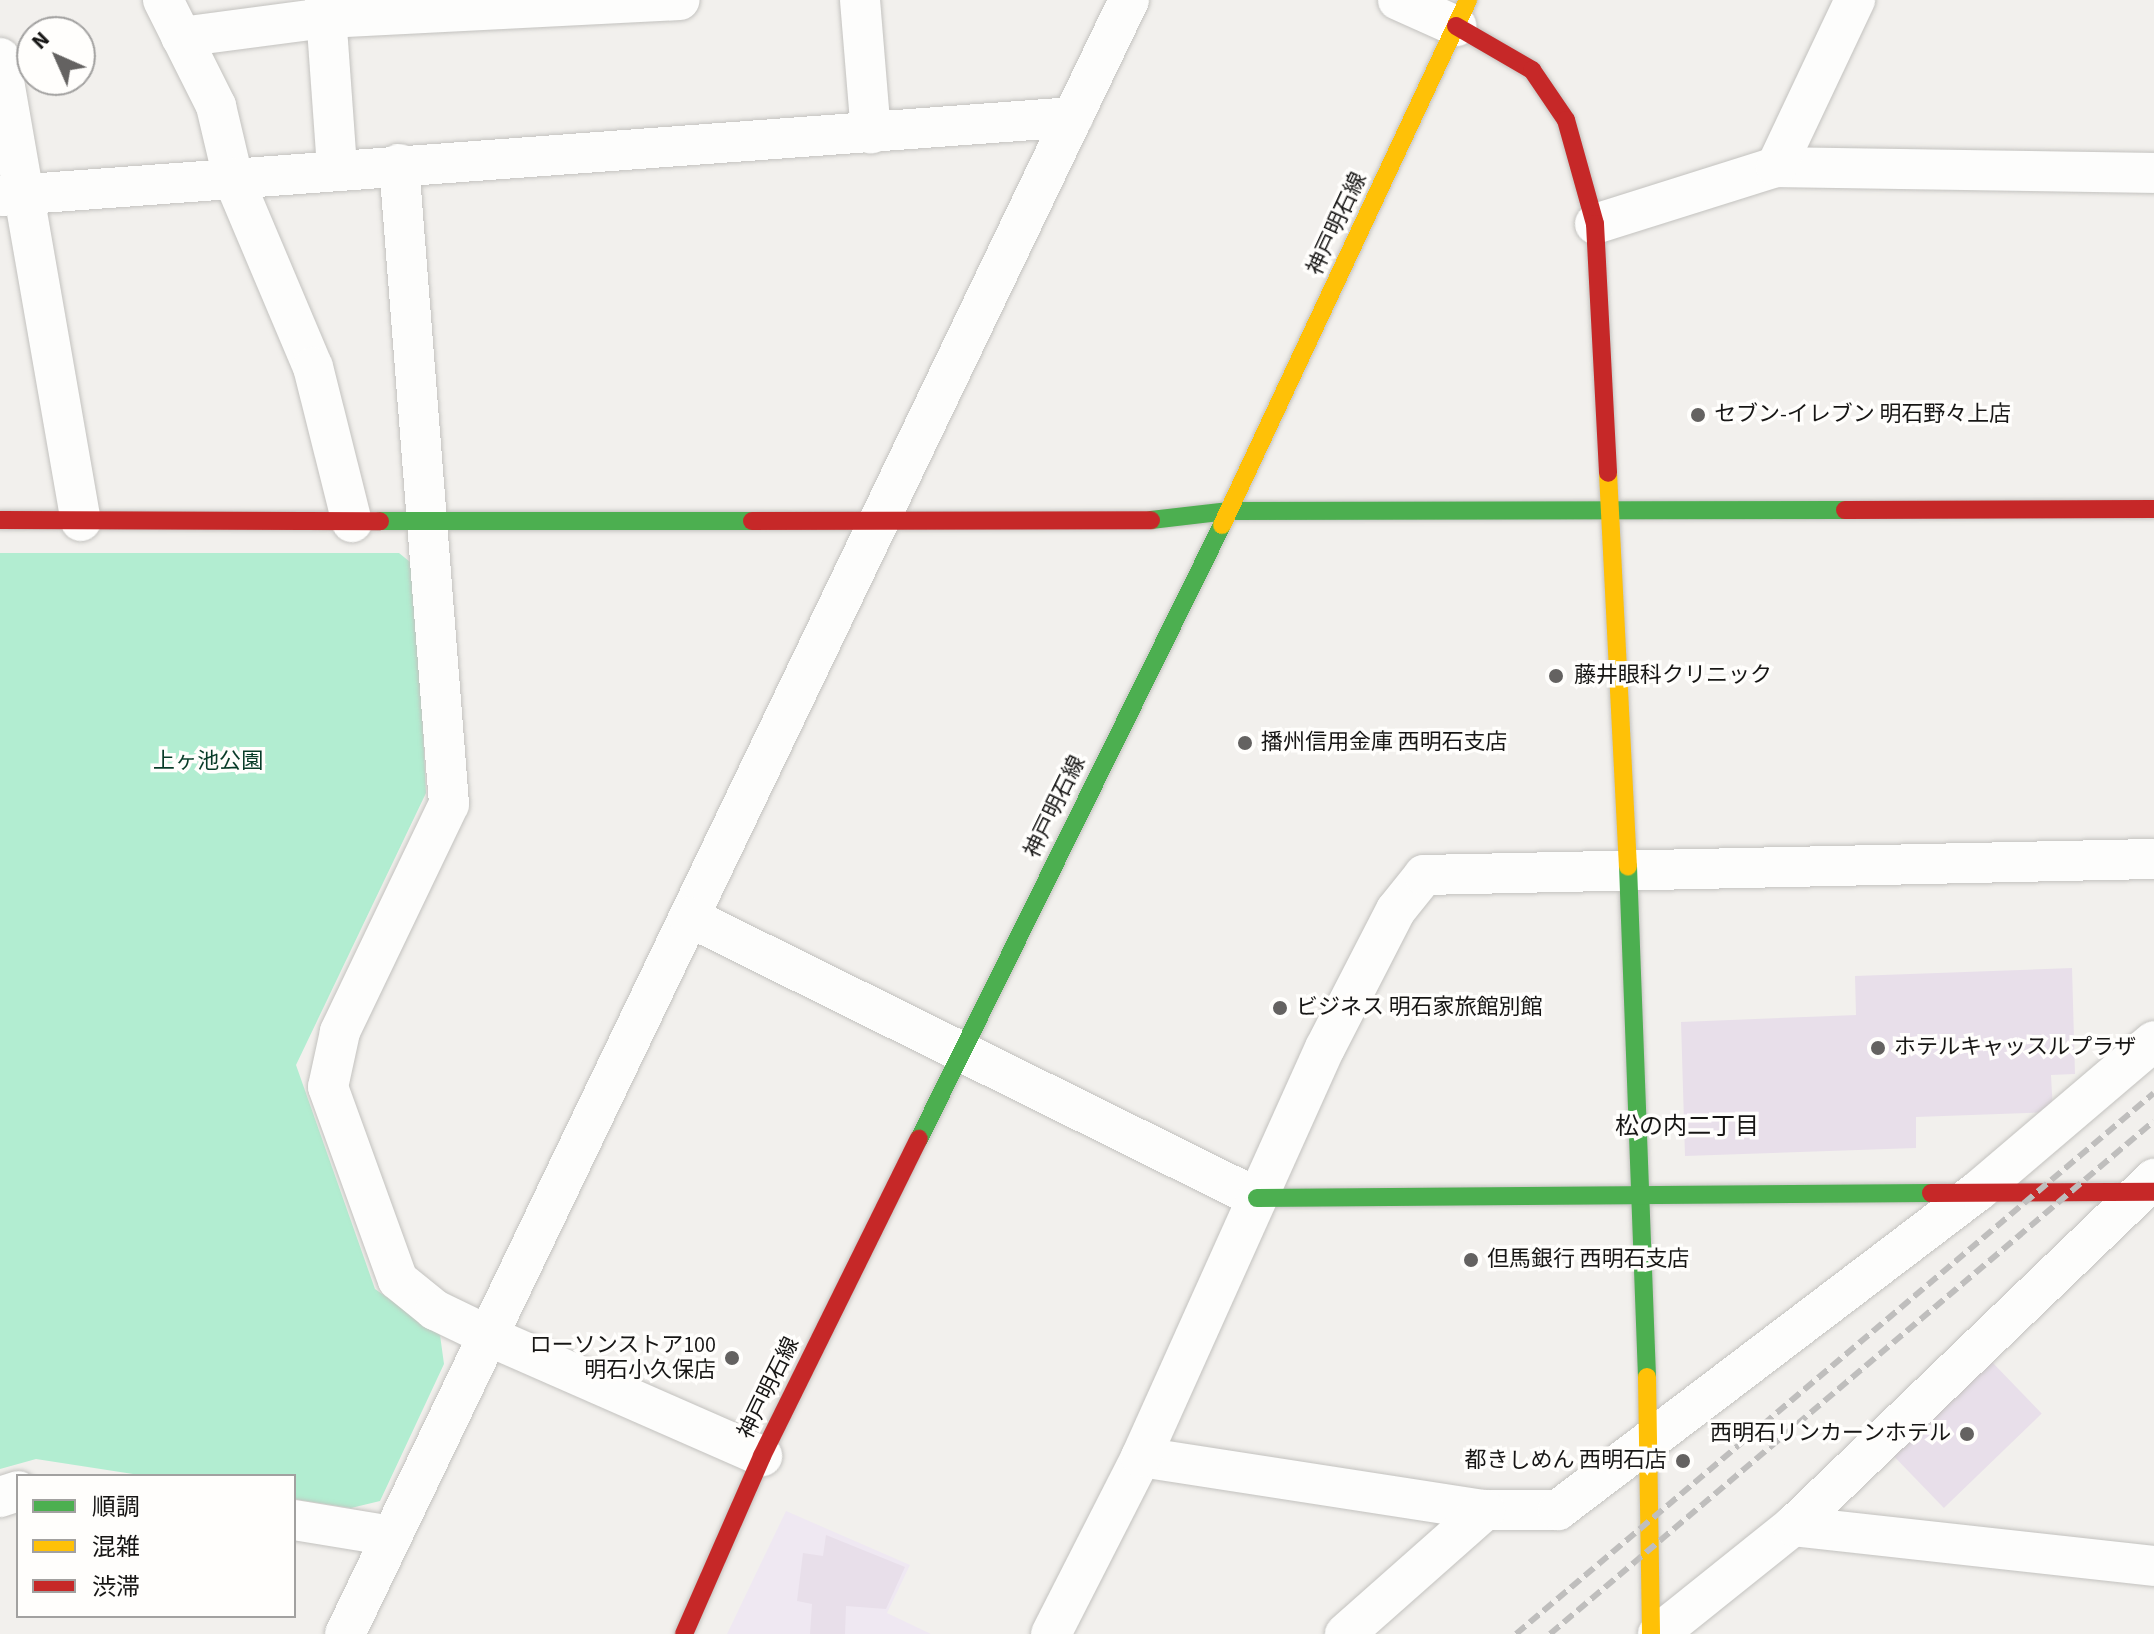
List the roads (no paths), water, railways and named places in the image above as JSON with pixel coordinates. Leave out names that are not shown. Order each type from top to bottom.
[{"type":"street","points":[[163,0],[216,106],[233,178],[313,367],[352,522]]},
{"type":"street","points":[[181,37],[326,9],[676,0]]},
{"type":"street","points":[[860,0],[871,134]]},
{"type":"street","points":[[345,1634],[493,1338],[689,917],[1129,0]]},
{"type":"street","points":[[1398,0],[1462,13],[1540,82],[1566,120],[1595,224],[1624,867],[1644,1190],[1643,1441],[1651,1634]]},
{"type":"street","points":[[1776,167],[1855,0]]},
{"type":"street","points":[[326,9],[337,169]]},
{"type":"street","name":"神戸明石線","points":[[684,1634],[762,1456],[1229,511],[1462,13]]},
{"type":"street","points":[[0,58],[14,196],[81,521]]},
{"type":"street","points":[[14,196],[399,164],[871,134],[1073,117]]},
{"type":"street","points":[[399,164],[433,523],[449,804],[340,1032],[328,1087],[398,1280],[435,1310],[762,1456]]},
{"type":"street","points":[[1595,224],[1776,167],[2154,173]]},
{"type":"street","points":[[0,520],[1134,522],[1229,511],[2154,509]]},
{"type":"street","points":[[1051,1634],[1141,1457],[1257,1198],[1388,924],[1424,875],[1624,867],[2154,859]]},
{"type":"street","points":[[689,917],[1257,1198],[1644,1190],[1978,1191],[2149,1187]]},
{"type":"street","points":[[1141,1457],[1485,1510],[1558,1510],[1643,1441],[1978,1191],[2154,1041]]},
{"type":"street","points":[[1658,1634],[1793,1526],[2149,1187]]},
{"type":"street","points":[[1345,1634],[1485,1510]]},
{"type":"street","points":[[296,1520],[392,1536]]},
{"type":"street","points":[[1793,1526],[2154,1566]]},
{"type":"railway","points":[[1516,1634],[2154,1093]]},
{"type":"railway","points":[[1550,1634],[2154,1121]]},
{"type":"place","name":"セブン-イレブン 明石野々上店","points":[[1698,415]]},
{"type":"place","name":"藤井眼科クリニック","points":[[1556,676]]},
{"type":"place","name":"播州信用金庫 西明石支店","points":[[1245,743]]},
{"type":"place","name":"ビジネス 明石家旅館別館","points":[[1280,1008]]},
{"type":"place","name":"ホテルキャッスルプラザ","points":[[1878,1048]]},
{"type":"place","name":"但馬銀行 西明石支店","points":[[1471,1260]]},
{"type":"place","name":"ローソンストア100 明石小久保店","points":[[732,1358]]},
{"type":"place","name":"西明石リンカーンホテル","points":[[1967,1434]]},
{"type":"place","name":"都きしめん 西明石店","points":[[1683,1461]]},
{"type":"district","name":"松の内二丁目","points":[[1687,1127]]},
{"type":"park label","name":"上ヶ池公園","points":[[208,762]]}]
